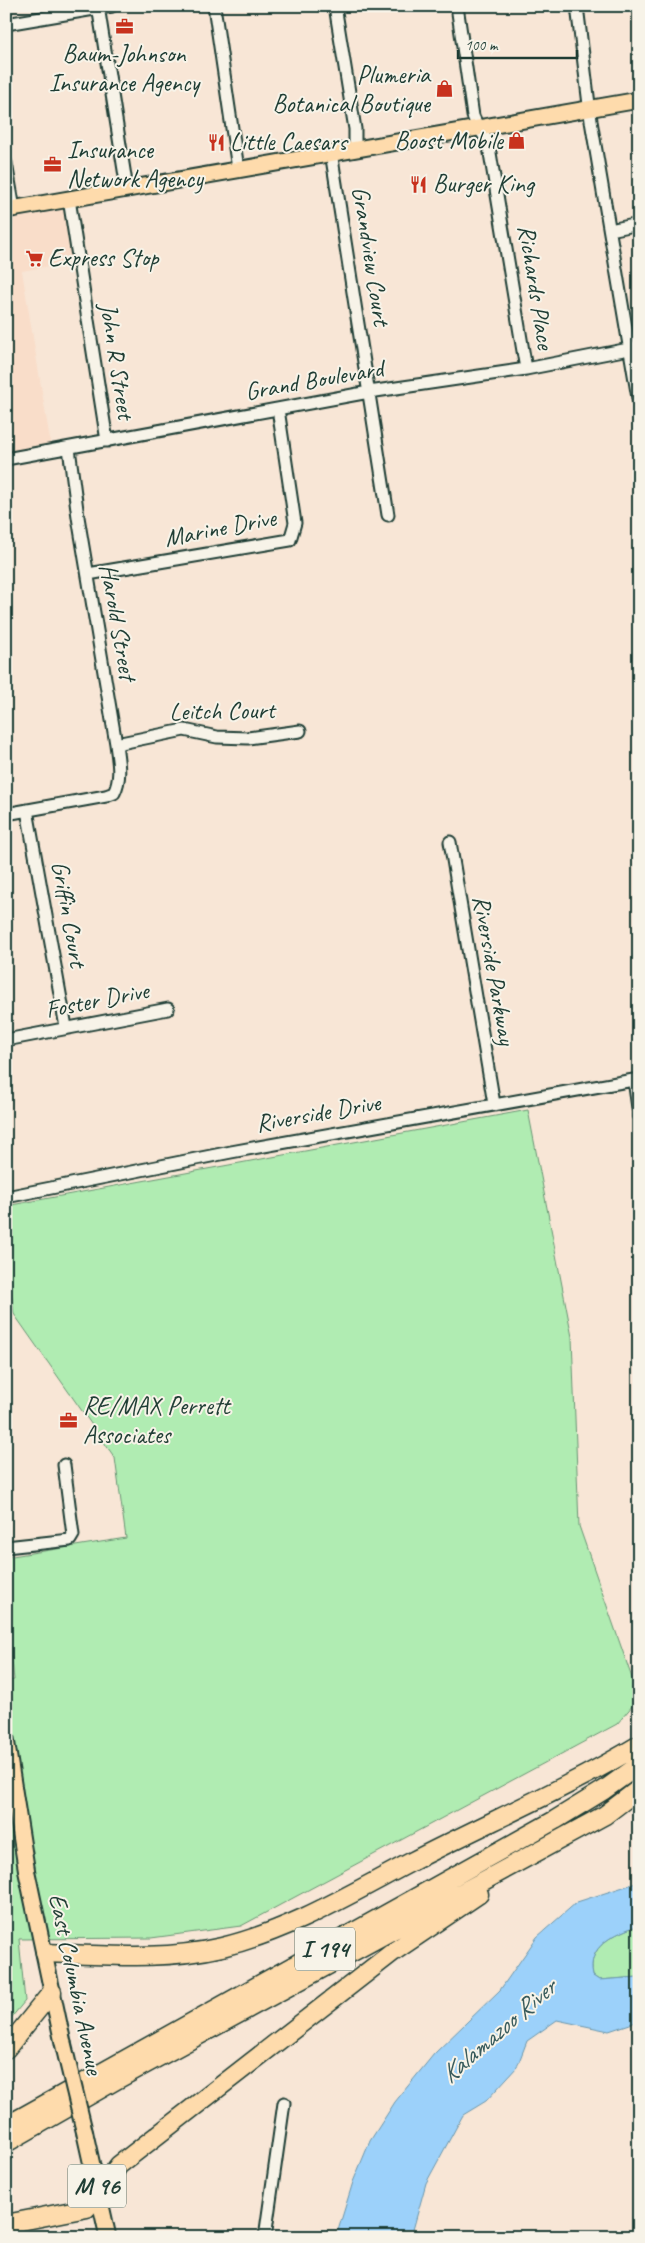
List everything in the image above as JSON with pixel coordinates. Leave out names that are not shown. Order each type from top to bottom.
[{"type":"highway","points":[[45,1953],[144,1957],[184,1954],[246,1940],[338,1902],[410,1862],[604,1766],[639,1745]]},
{"type":"highway","name":"I 194","points":[[6,2126],[555,1820],[639,1765]]},
{"type":"highway","name":"I 194","points":[[6,2143],[118,2079],[604,1815],[639,1789]]},
{"type":"highway","points":[[6,2224],[87,2208],[119,2165],[394,1952],[567,1835]]},
{"type":"highway","points":[[6,2049],[52,1992]]},
{"type":"main road","points":[[10,210],[238,168],[639,100]]},
{"type":"main road","name":"East Columbia Avenue","points":[[6,1739],[27,1873],[63,2043],[86,2134],[108,2237]]},
{"type":"street","points":[[6,24],[112,6]]},
{"type":"street","points":[[214,6],[238,168]]},
{"type":"street","points":[[335,6],[354,124],[355,148]]},
{"type":"street","name":"Richards Place","points":[[457,6],[473,116],[488,141],[526,369]]},
{"type":"street","points":[[577,6],[610,230],[634,348],[639,404]]},
{"type":"street","points":[[98,7],[127,189]]},
{"type":"street","name":"Grandview Court","points":[[331,152],[388,516]]},
{"type":"street","points":[[6,163],[10,210]]},
{"type":"street","name":"John R Street","points":[[69,199],[107,441]]},
{"type":"street","points":[[610,230],[639,224]]},
{"type":"street","name":"Grand Boulevard","points":[[6,459],[369,392],[526,369],[634,348]]},
{"type":"street","name":"Marine Drive","points":[[88,574],[290,540],[295,523],[278,409]]},
{"type":"street","name":"Harold Street","points":[[27,810],[106,796],[114,792],[118,784],[120,772],[69,448]]},
{"type":"street","name":"Leitch Court","points":[[116,744],[184,730],[218,737],[248,738],[300,731]]},
{"type":"street","points":[[6,814],[27,810]]},
{"type":"street","name":"Griffin Court","points":[[27,810],[66,1027]]},
{"type":"street","name":"Riverside Parkway","points":[[450,842],[494,1104]]},
{"type":"street","name":"Foster Drive","points":[[6,1040],[168,1009]]},
{"type":"street","points":[[636,1079],[639,1115]]},
{"type":"street","name":"Riverside Drive","points":[[6,1197],[230,1152],[636,1079]]},
{"type":"street","points":[[6,1547],[70,1540],[73,1535],[64,1465]]},
{"type":"street","points":[[265,2237],[284,2103]]},
{"type":"shaded area","points":[[6,189],[11,215],[66,206],[75,261],[22,271],[51,446],[6,454]]},
{"type":"green space","points":[[528,1110],[572,1337],[579,1526],[639,1698],[617,1724],[241,1926],[151,1938],[19,1939],[25,2001],[6,2024],[6,1681],[14,1680],[6,1600],[6,1557],[126,1538],[115,1458],[14,1314],[6,1251],[6,1206]]},
{"type":"green space","points":[[639,1925],[639,1977],[599,1980],[593,1976],[592,1965],[594,1956],[604,1942],[621,1932]]},
{"type":"water","name":"Kalamazoo River","points":[[639,1882],[639,1925],[621,1932],[604,1942],[594,1956],[592,1965],[593,1976],[599,1980],[639,1977],[639,2021],[609,2031],[557,2020],[527,2041],[517,2067],[486,2101],[463,2115],[426,2183],[411,2237],[336,2237],[353,2182],[370,2141],[395,2102],[434,2054],[500,1990],[537,1937],[577,1902]]},
{"type":"place","name":"Baum-Johnson Insurance Agency","points":[[124,27]]},
{"type":"place","name":"Plumeria Botanical Boutique","points":[[444,89]]},
{"type":"place","name":"Boost Mobile","points":[[517,141]]},
{"type":"place","name":"Little Caesars","points":[[216,142]]},
{"type":"place","name":"Insurance Network Agency","points":[[53,164]]},
{"type":"place","name":"Burger King","points":[[419,184]]},
{"type":"place","name":"Express Stop","points":[[34,258]]},
{"type":"place","name":"RE/MAX Perrett Associates","points":[[69,1420]]}]
